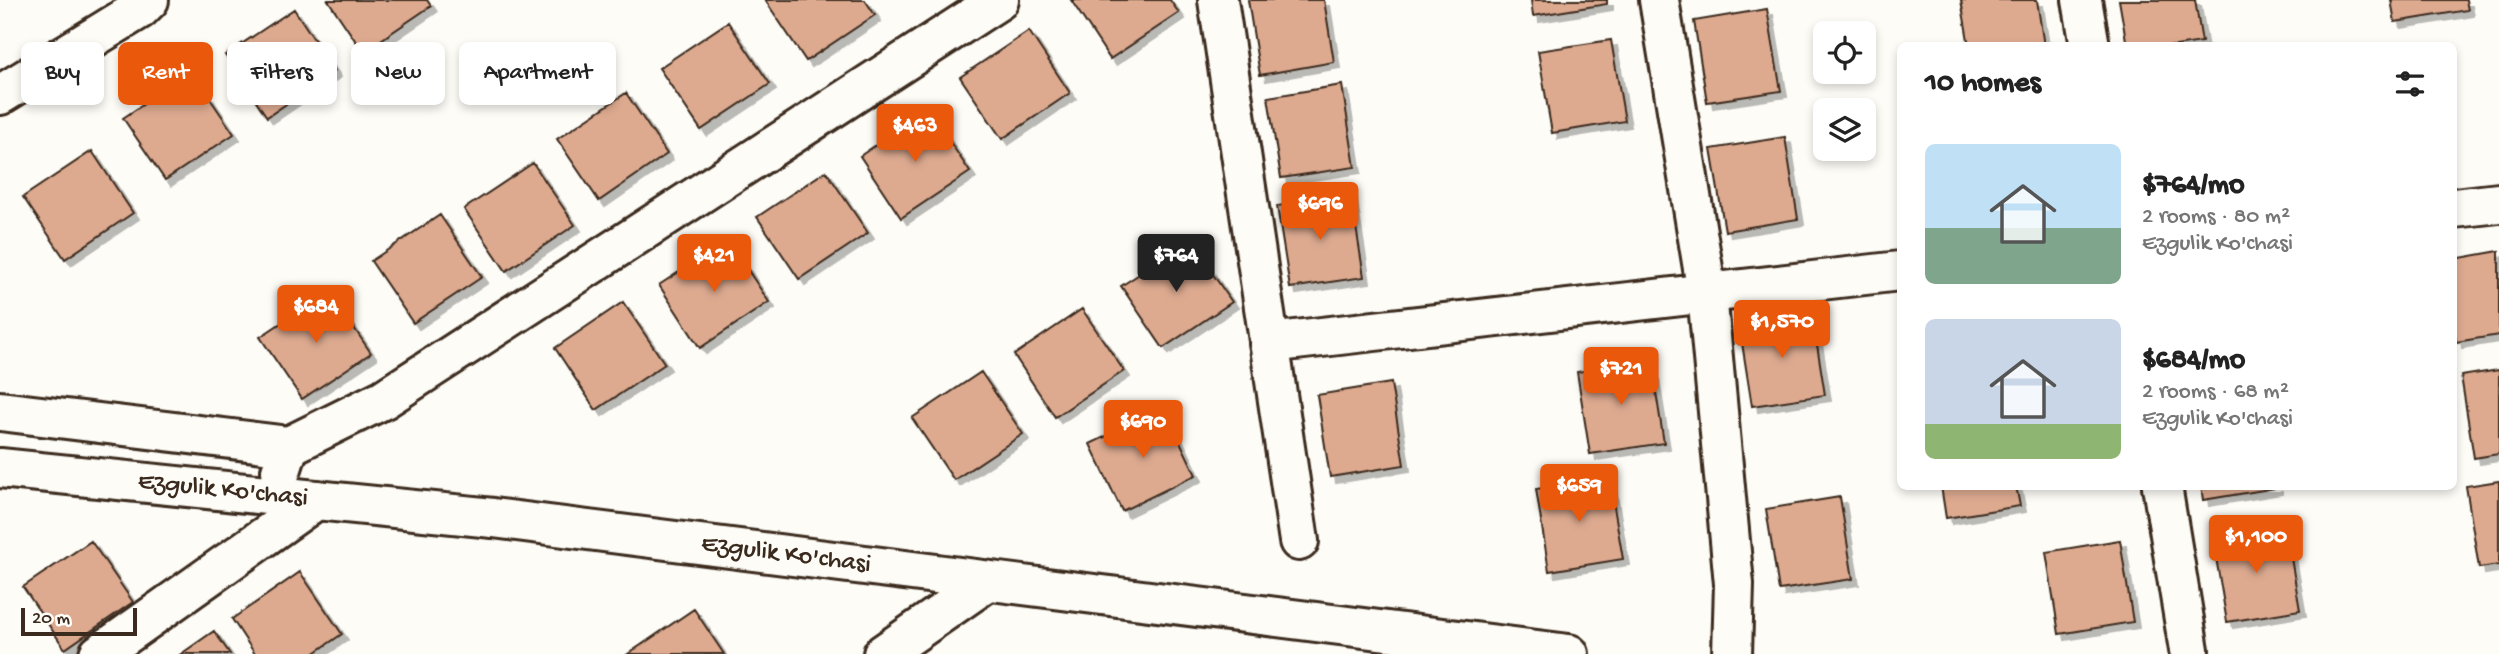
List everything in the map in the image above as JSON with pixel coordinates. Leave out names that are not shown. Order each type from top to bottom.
[{"type":"street","points":[[0,95],[140,9],[149,0]]},
{"type":"street","points":[[0,411],[289,446],[384,399],[999,0]]},
{"type":"street","points":[[1218,0],[1299,541]]},
{"type":"street","points":[[1660,0],[1707,293],[1734,584],[1732,654]]},
{"type":"street","points":[[2082,0],[2089,42]]},
{"type":"street","points":[[2457,208],[2499,203]]},
{"type":"street","points":[[1269,343],[1897,271]]},
{"type":"street","points":[[273,496],[289,446]]},
{"type":"street","name":"Ezgulik Ko'chasi","points":[[0,468],[492,519],[988,581],[1366,642],[1569,654]]},
{"type":"street","points":[[2163,490],[2189,650]]},
{"type":"street","points":[[99,654],[316,500]]},
{"type":"street","points":[[883,654],[988,581]]},
{"type":"building","points":[[328,0],[427,0],[431,6],[378,42],[356,42]]},
{"type":"building","points":[[765,0],[865,0],[875,15],[806,61]]},
{"type":"building","points":[[1071,0],[1170,0],[1179,13],[1110,59]]},
{"type":"building","points":[[1248,0],[1324,0],[1334,62],[1260,75]]},
{"type":"building","points":[[1531,0],[1607,0],[1607,4],[1533,16]]},
{"type":"building","points":[[1961,0],[2037,0],[2043,42],[1968,42]]},
{"type":"building","points":[[2119,0],[2195,0],[2202,42],[2126,42]]},
{"type":"building","points":[[2391,0],[2466,0],[2468,10],[2395,22]]},
{"type":"building","points":[[294,9],[316,42],[244,42]]},
{"type":"building","points":[[1767,9],[1781,91],[1707,102],[1694,21]]},
{"type":"building","points":[[728,22],[770,84],[701,130],[659,68]]},
{"type":"building","points":[[1029,31],[1070,93],[1002,139],[960,77]]},
{"type":"building","points":[[1611,40],[1625,121],[1552,133],[1538,51]]},
{"type":"building","points":[[1342,85],[1355,167],[1281,178],[1268,97]]},
{"type":"building","points":[[626,93],[667,154],[599,201],[557,139],[608,105],[616,105],[616,100]]},
{"type":"building","points":[[213,103],[234,134],[165,180],[123,118],[142,105]]},
{"type":"building","points":[[259,105],[285,105],[267,117]]},
{"type":"building","points":[[928,109],[970,172],[901,218],[860,156]]},
{"type":"building","points":[[1785,137],[1798,219],[1725,231],[1711,149]]},
{"type":"building","points":[[92,151],[133,213],[65,259],[23,197]]},
{"type":"building","points":[[533,163],[575,225],[506,271],[464,209]]},
{"type":"building","points":[[826,171],[868,233],[799,279],[757,217]]},
{"type":"building","points":[[1351,195],[1364,277],[1290,288],[1277,206]]},
{"type":"building","points":[[440,215],[482,277],[413,323],[371,261]]},
{"type":"building","points":[[728,240],[769,302],[700,348],[659,285]]},
{"type":"building","points":[[1190,241],[1232,302],[1163,348],[1121,286]]},
{"type":"building","points":[[2499,251],[2499,335],[2457,342],[2457,258]]},
{"type":"building","points":[[329,291],[371,353],[302,399],[260,337]]},
{"type":"building","points":[[623,302],[665,364],[596,410],[555,348]]},
{"type":"building","points":[[1082,309],[1124,371],[1055,417],[1014,355]]},
{"type":"building","points":[[1812,313],[1825,395],[1752,406],[1739,324]]},
{"type":"building","points":[[1651,360],[1664,443],[1590,454],[1577,372]]},
{"type":"building","points":[[2499,370],[2499,454],[2474,458],[2461,376]]},
{"type":"building","points":[[981,372],[1023,434],[954,480],[912,418]]},
{"type":"building","points":[[1391,383],[1404,465],[1330,477],[1317,395]]},
{"type":"building","points":[[1164,408],[1196,475],[1122,511],[1090,444]]},
{"type":"building","points":[[1609,478],[1623,559],[1549,571],[1536,489]]},
{"type":"building","points":[[2499,481],[2499,565],[2479,568],[2466,486]]},
{"type":"building","points":[[1942,490],[2017,490],[2020,506],[1946,518]]},
{"type":"building","points":[[2202,490],[2264,490],[2203,500]]},
{"type":"building","points":[[1840,497],[1853,579],[1779,590],[1766,509]]},
{"type":"building","points":[[2286,529],[2300,610],[2227,622],[2213,540]]},
{"type":"building","points":[[2120,540],[2133,622],[2059,634],[2046,552]]},
{"type":"building","points":[[91,541],[133,602],[65,649],[23,587]]},
{"type":"building","points":[[300,572],[342,634],[313,654],[255,654],[232,619]]},
{"type":"building","points":[[694,609],[724,654],[628,654]]},
{"type":"building","points":[[214,631],[230,654],[181,654]]}]
